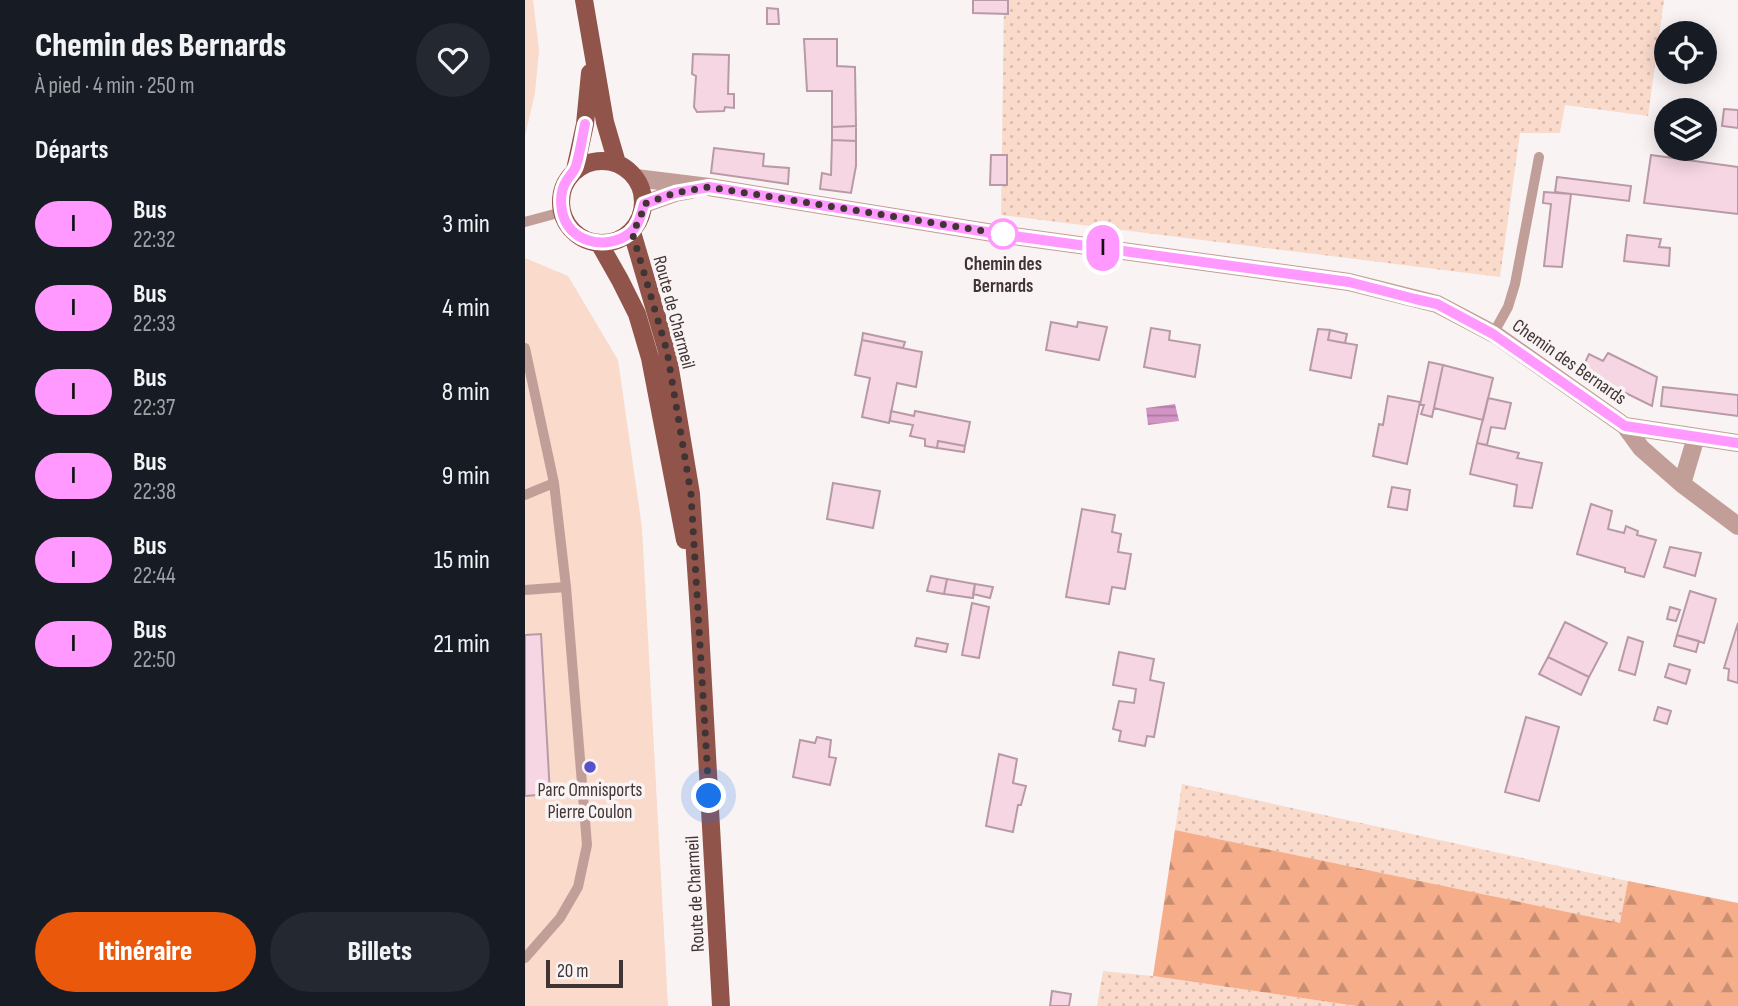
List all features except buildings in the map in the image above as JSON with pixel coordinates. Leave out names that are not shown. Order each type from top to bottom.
[{"type":"main road","points":[[584,0],[605,122],[617,163]]},
{"type":"main road","points":[[575,170],[596,161],[617,163],[636,178],[644,204],[640,220],[632,232],[615,241],[599,243],[582,239],[568,226],[562,212],[561,195],[566,181],[575,170],[585,124],[593,45]]},
{"type":"main road","name":"Route de Charmeil","points":[[632,232],[667,351],[691,494],[721,1006]]},
{"type":"main road","name":"Route de Charmeil","points":[[599,243],[637,314],[650,358],[699,612]]},
{"type":"street","name":"Chemin des Bernards","points":[[636,178],[709,187],[999,234],[1349,282],[1437,304],[1493,334],[1625,426]]},
{"type":"street","name":"Chemin des Bernards","points":[[644,204],[675,193],[709,187]]},
{"type":"street","points":[[1625,426],[1738,443]]},
{"type":"street","points":[[1625,426],[1641,448],[1682,484],[1738,526]]},
{"type":"street","points":[[1682,484],[1696,437]]},
{"type":"lane","points":[[1493,334],[1508,307],[1515,284],[1539,157]]},
{"type":"lane","points":[[525,222],[562,212]]},
{"type":"lane","points":[[525,348],[554,483],[566,587],[587,845],[578,887],[560,918],[525,958]]},
{"type":"lane","points":[[525,495],[554,483]]},
{"type":"lane","points":[[525,590],[566,587]]},
{"type":"shaded area","points":[[525,0],[533,0],[539,50],[535,93],[525,136]]},
{"type":"shaded area","points":[[1004,0],[1664,0],[1661,21],[1654,21],[1654,72],[1648,116],[1565,105],[1560,133],[1520,133],[1500,277],[1001,215]]},
{"type":"shaded area","name":"Parc Omnisports Pierre Coulon","points":[[525,258],[568,276],[618,360],[642,528],[668,1006],[525,1006]]},
{"type":"shaded area","points":[[1175,404],[1179,421],[1148,425],[1146,408]]},
{"type":"shaded area","points":[[1182,784],[1628,881],[1621,924],[1175,830]]},
{"type":"shaded area","points":[[1103,971],[1153,976],[1356,1006],[1097,1006]]},
{"type":"green space","points":[[1175,830],[1620,923],[1628,881],[1738,903],[1738,1006],[1356,1006],[1153,976]]},
{"type":"bus line","name":"I","points":[[585,124],[575,170],[566,181],[561,195],[562,212],[568,226],[582,239],[599,243],[615,241],[632,232],[640,220],[644,204],[675,193],[709,187],[999,234],[1349,282],[1437,304],[1493,334],[1625,426],[1738,443]]},
{"type":"place","name":"Chemin des Bernards","points":[[1003,234]]},
{"type":"place","name":"Parc Omnisports Pierre Coulon","points":[[590,767]]},
{"type":"route","points":[[709,796],[691,494],[667,351],[632,232],[640,220],[644,204],[675,193],[709,187],[1003,234]]}]
